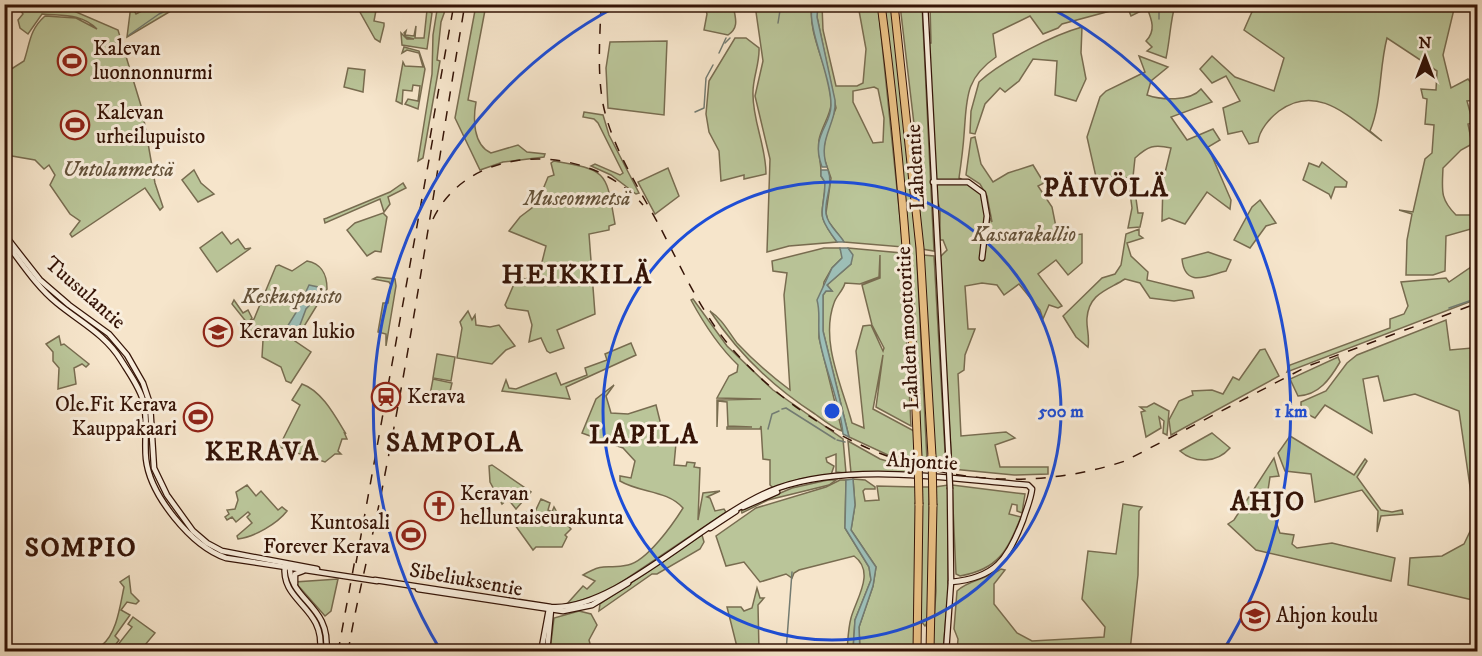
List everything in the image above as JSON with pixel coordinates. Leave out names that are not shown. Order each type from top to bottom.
[{"type":"highway","name":"Lahden moottoritie","points":[[881,4],[907,257],[920,504],[917,651]]},
{"type":"highway","name":"Lahden moottoritie","points":[[894,4],[921,258],[932,456],[930,651]]},
{"type":"main road","name":"Lahdentie","points":[[925,4],[950,489],[951,582],[946,651]]},
{"type":"main road","points":[[933,182],[968,182],[983,193],[987,216],[982,258]]},
{"type":"main road","name":"Tuusulantie","points":[[4,234],[40,280],[69,305],[109,334],[122,348],[146,389],[148,418]]},
{"type":"main road","name":"Tuusulantie","points":[[4,240],[50,297],[105,338],[117,353],[141,394],[148,418]]},
{"type":"main road","points":[[148,418],[153,468],[167,495],[200,538],[235,557],[337,574]]},
{"type":"main road","name":"Ahjontie","points":[[550,612],[588,607],[604,600],[632,578],[703,532],[729,512],[767,492],[803,481],[857,476],[1001,484],[1030,489],[1017,535],[1004,561],[984,575],[951,582]]},
{"type":"main road","points":[[253,559],[268,564],[288,565],[305,570],[337,574]]},
{"type":"main road","points":[[268,564],[279,572],[287,586],[313,615],[321,636],[320,651]]},
{"type":"main road","points":[[287,586],[288,565]]},
{"type":"main road","points":[[288,565],[291,581],[314,607],[322,621],[326,651]]},
{"type":"main road","points":[[299,591],[294,575],[305,570]]},
{"type":"main road","name":"Sibeliuksentie","points":[[337,574],[550,612]]},
{"type":"main road","points":[[541,651],[550,612]]},
{"type":"main road","points":[[547,651],[548,622]]},
{"type":"green space","points":[[438,4],[447,5],[441,22],[437,60],[440,61],[423,158],[418,161],[432,74],[433,35]]},
{"type":"green space","name":"Kalevan urheilupuisto","points":[[17,5],[60,5],[118,30],[142,109],[155,183],[163,207],[160,210],[145,188],[72,237],[70,234],[80,221],[70,214],[50,185],[55,175],[49,165],[44,169],[35,160],[12,156],[5,141],[5,73],[24,61],[31,37],[45,16],[76,18],[97,29],[78,18],[42,14],[28,34],[20,28],[18,20],[23,14]]},
{"type":"green space","points":[[131,5],[136,14],[153,5],[181,5],[127,37]]},
{"type":"green space","points":[[356,5],[377,5],[374,21],[384,23],[380,42],[375,39]]},
{"type":"green space","points":[[476,5],[486,5],[468,100],[476,102],[475,123],[478,138],[485,149],[491,153],[518,145],[527,152],[545,154],[544,157],[503,162],[480,170],[455,118]]},
{"type":"green space","points":[[704,5],[733,5],[736,22],[732,32],[728,35],[704,30],[707,14]]},
{"type":"green space","points":[[755,5],[812,5],[813,29],[828,80],[831,105],[819,145],[821,176],[825,182],[822,212],[825,224],[837,242],[789,246],[767,252],[770,159],[755,96],[763,61]]},
{"type":"green space","points":[[818,5],[822,5],[823,30],[836,86],[857,86],[863,83],[866,49],[858,5],[878,5],[903,247],[844,242],[828,221],[826,213],[831,178],[823,155],[826,134],[836,108],[817,17]],"holes":[[[874,87],[878,89],[884,118],[883,142],[873,143],[853,102],[853,91]]]},
{"type":"green space","points":[[884,5],[892,5],[916,241],[927,460],[921,460]]},
{"type":"green space","points":[[900,5],[922,5],[934,251],[922,249],[914,124]]},
{"type":"green space","name":"Kassarakallio","points":[[930,5],[1115,5],[1110,11],[1062,24],[1043,34],[1030,16],[993,34],[996,57],[978,74],[969,91],[967,101],[959,178],[979,188],[992,222],[987,196],[980,184],[966,175],[971,138],[975,137],[981,164],[993,182],[1008,173],[1033,165],[1044,183],[1038,186],[1052,207],[1058,237],[1082,234],[1082,263],[1068,275],[1056,260],[1038,274],[1062,306],[1058,308],[1049,305],[1043,319],[1040,310],[1019,284],[1004,295],[997,285],[982,283],[965,286],[968,329],[975,329],[965,355],[964,370],[958,374],[961,436],[1006,432],[1015,438],[995,445],[1000,467],[1048,467],[1048,474],[1014,475],[952,469],[939,258],[947,250],[943,240],[940,240],[940,209],[936,196],[929,43],[931,43]]},
{"type":"green space","points":[[1136,5],[1175,5],[1166,58],[1147,51],[1152,47],[1146,41],[1151,33],[1152,21],[1147,8],[1131,16],[1129,11]]},
{"type":"green space","points":[[1255,5],[1455,5],[1443,55],[1451,88],[1468,79],[1472,84],[1477,81],[1477,100],[1467,101],[1473,123],[1468,124],[1472,144],[1461,150],[1443,168],[1442,189],[1447,204],[1456,215],[1473,215],[1477,211],[1478,227],[1446,236],[1445,271],[1433,275],[1406,275],[1407,240],[1412,214],[1399,210],[1413,212],[1425,159],[1432,153],[1434,125],[1425,124],[1427,99],[1423,98],[1421,89],[1436,90],[1437,71],[1387,38],[1377,108],[1370,131],[1382,141],[1334,107],[1307,100],[1293,103],[1279,111],[1260,133],[1258,142],[1249,144],[1242,131],[1228,134],[1223,108],[1240,101],[1226,76],[1212,83],[1200,69],[1212,56],[1235,77],[1274,91],[1284,58],[1244,30]]},
{"type":"green space","points":[[427,10],[432,13],[427,49],[402,45],[401,33],[407,39],[414,39],[405,35],[414,36],[416,26],[415,38],[424,38]]},
{"type":"green space","points":[[1082,27],[1081,53],[1086,79],[1076,101],[1055,95],[1057,61],[1033,59],[1019,81],[1005,92],[1000,88],[985,104],[975,134],[970,133],[971,111],[979,82],[1028,50]]},
{"type":"green space","points":[[735,38],[746,38],[759,48],[753,95],[766,174],[744,179],[744,175],[721,181],[719,151],[709,132],[706,114],[709,81]]},
{"type":"green space","points":[[667,41],[664,115],[608,108],[606,68],[610,42]]},
{"type":"green space","points":[[404,47],[419,51],[425,69],[418,109],[405,104],[408,99],[418,101],[420,86],[413,85],[412,91],[403,90],[402,104],[396,101],[403,62],[405,66],[423,67],[419,53],[407,50],[402,53]]},
{"type":"green space","points":[[1139,56],[1168,67],[1151,81],[1147,95],[1167,99],[1183,98],[1201,89],[1212,102],[1171,117],[1187,140],[1213,129],[1220,140],[1208,147],[1231,200],[1230,209],[1207,192],[1185,224],[1169,218],[1162,221],[1163,181],[1171,148],[1152,147],[1135,158],[1133,177],[1138,213],[1143,213],[1140,227],[1128,228],[1132,208],[1128,178],[1096,177],[1087,137],[1100,97],[1106,91],[1145,72]]},
{"type":"green space","points":[[348,68],[365,70],[363,92],[344,87]]},
{"type":"green space","points":[[584,112],[603,115],[609,135],[639,193],[636,194],[611,175],[591,166],[595,164],[620,175],[623,173],[598,123],[594,119],[583,117]]},
{"type":"green space","name":"Museonmetsä","points":[[554,161],[585,167],[602,177],[609,194],[615,224],[609,226],[609,230],[589,234],[595,314],[557,330],[564,348],[550,353],[541,338],[529,342],[532,325],[528,311],[507,308],[505,305],[517,277],[526,279],[540,270],[546,246],[509,231],[520,217],[537,204],[548,177],[554,175],[551,163]]},
{"type":"green space","points":[[1322,162],[1347,182],[1346,187],[1335,187],[1331,198],[1329,194],[1303,180],[1309,163],[1319,167]]},
{"type":"green space","points":[[668,168],[679,196],[655,214],[638,182]]},
{"type":"green space","points":[[194,170],[201,183],[214,194],[198,202],[182,180]]},
{"type":"green space","points":[[403,183],[406,188],[388,197],[390,204],[384,212],[380,199],[325,223],[324,219],[390,192]]},
{"type":"green space","points":[[1260,200],[1276,223],[1266,226],[1250,248],[1234,240],[1252,207]]},
{"type":"green space","points":[[383,213],[387,217],[381,252],[375,251],[367,256],[347,230],[355,223]]},
{"type":"green space","points":[[1139,229],[1139,235],[1143,238],[1127,243],[1131,256],[1148,272],[1147,280],[1192,291],[1194,298],[1174,301],[1150,298],[1140,283],[1125,279],[1100,293],[1091,303],[1087,318],[1088,347],[1076,337],[1063,316],[1102,278],[1115,274],[1121,265],[1126,234]]},
{"type":"green space","points":[[222,232],[231,244],[238,239],[245,249],[251,248],[217,272],[200,248]]},
{"type":"green space","points":[[824,248],[840,248],[843,257],[832,268],[824,282],[819,320],[819,338],[842,431],[800,404],[770,380],[732,341],[710,311],[749,356],[790,390],[784,295],[787,273],[773,271],[772,261]]},
{"type":"green space","points":[[848,248],[902,253],[911,426],[876,407],[883,355],[873,409],[914,431],[914,467],[849,437],[823,331],[823,295],[826,291],[832,291],[827,285],[851,264]],"holes":[[[880,255],[880,278],[862,285],[872,325],[884,348],[883,351],[871,325],[863,326],[856,351],[864,428],[852,423],[838,379],[831,348],[830,318],[835,300],[845,283],[860,284],[879,277]]]},
{"type":"green space","points":[[1208,252],[1231,260],[1226,271],[1198,278],[1187,274],[1182,259]]},
{"type":"green space","points":[[923,255],[934,256],[946,469],[935,468]]},
{"type":"green space","name":"Keskuspuisto","points":[[307,261],[323,270],[327,289],[295,341],[311,352],[291,383],[286,381],[281,367],[262,357],[263,340],[258,336],[250,335],[251,331],[245,328],[248,324],[232,304],[234,300],[243,313],[248,310],[252,318],[249,322],[254,319],[276,266],[279,265],[292,271]]},
{"type":"green space","points":[[1477,263],[1477,299],[1287,372],[1290,365],[1390,328],[1390,319],[1404,314],[1408,306],[1401,282],[1446,278],[1449,282]]},
{"type":"green space","points":[[377,277],[395,279],[396,286],[386,346],[386,334],[378,332],[383,303],[388,303],[391,285],[389,282],[373,279]]},
{"type":"green space","points":[[693,299],[727,346],[773,390],[843,439],[846,473],[836,472],[836,454],[826,458],[827,462],[834,466],[831,475],[800,479],[773,488],[770,485],[770,460],[763,459],[761,426],[760,429],[727,429],[727,427],[752,427],[728,426],[727,402],[718,401],[717,427],[717,400],[761,399],[717,398],[729,376],[737,372],[738,365],[701,318],[691,300]]},
{"type":"green space","points":[[468,311],[472,320],[475,315],[476,325],[490,327],[499,325],[515,346],[506,350],[492,364],[457,358],[462,328],[460,322]]},
{"type":"green space","points":[[1446,320],[1450,350],[1472,348],[1477,358],[1477,601],[1408,585],[1410,558],[1442,556],[1464,544],[1475,521],[1459,411],[1415,394],[1384,401],[1378,376],[1363,379],[1372,433],[1325,405],[1315,418],[1301,411],[1301,402],[1326,391],[1347,363],[1357,355]]},
{"type":"green space","points":[[59,336],[61,345],[64,344],[89,364],[86,367],[82,364],[74,368],[76,384],[58,389],[59,368],[53,361],[53,352],[46,344]]},
{"type":"green space","points":[[631,343],[636,355],[566,387],[570,399],[502,391],[506,380],[509,388],[516,389],[556,373],[561,385],[587,375],[585,368],[607,360],[605,354]]},
{"type":"green space","points":[[1265,349],[1279,376],[1171,435],[1169,420],[1179,401],[1193,395],[1192,391],[1212,390],[1223,394],[1233,377],[1239,380],[1260,350]]},
{"type":"green space","points":[[437,354],[455,357],[451,381],[433,378]]},
{"type":"green space","points":[[1338,357],[1340,362],[1323,385],[1312,393],[1298,396],[1290,379]]},
{"type":"green space","points":[[433,379],[452,383],[447,404],[429,400]]},
{"type":"green space","points":[[302,384],[322,398],[346,434],[344,432],[347,439],[342,439],[338,451],[341,454],[335,454],[325,462],[279,447],[300,405],[292,400]]},
{"type":"green space","points":[[614,385],[606,396],[611,413],[628,414],[656,405],[665,441],[676,443],[674,465],[686,466],[687,462],[695,463],[694,467],[700,468],[698,520],[703,493],[720,491],[707,497],[710,498],[715,511],[724,509],[726,512],[605,593],[566,605],[583,586],[587,589],[595,581],[583,575],[597,568],[628,565],[643,557],[659,541],[683,508],[669,498],[620,481],[620,476],[631,478],[635,461],[623,448],[582,433],[596,399]]},
{"type":"green space","points":[[1154,403],[1169,411],[1167,435],[1163,433],[1164,421],[1159,417],[1161,428],[1146,437],[1141,412],[1145,411],[1140,407],[1147,407]]},
{"type":"green space","points":[[1212,433],[1230,448],[1219,457],[1199,460],[1180,451]]},
{"type":"green space","points":[[1290,436],[1354,475],[1365,459],[1367,461],[1357,477],[1381,510],[1392,512],[1402,510],[1403,514],[1381,516],[1377,532],[1378,511],[1362,490],[1315,502],[1311,474],[1285,471],[1278,453]]},
{"type":"green space","points":[[848,441],[880,459],[914,469],[914,474],[851,473]]},
{"type":"green space","points":[[1274,458],[1279,476],[1270,477],[1267,497],[1280,533],[1294,535],[1292,544],[1297,548],[1332,543],[1395,558],[1391,581],[1256,550],[1228,524],[1234,520]]},
{"type":"green space","points":[[492,465],[531,492],[516,509],[508,499],[502,504],[490,482],[489,466]]},
{"type":"green space","points":[[853,479],[865,480],[875,487],[875,489],[863,491],[865,501],[879,500],[877,486],[916,487],[914,651],[860,651],[859,627],[873,586],[876,567],[851,530],[855,505]]},
{"type":"green space","points":[[836,480],[829,485],[768,500],[742,513],[741,510],[792,488]]},
{"type":"green space","points":[[840,480],[846,480],[845,528],[869,567],[871,580],[855,620],[853,651],[847,651],[849,626],[864,578],[864,570],[854,556],[799,570],[792,578],[786,574],[760,582],[744,562],[726,566],[716,536],[756,508],[826,487]]},
{"type":"green space","points":[[247,485],[256,496],[261,491],[278,510],[282,507],[287,511],[265,529],[238,539],[237,536],[252,523],[247,517],[250,514],[248,512],[236,522],[232,517],[227,520],[225,517],[229,514],[227,510],[235,509],[238,500],[236,492]]},
{"type":"green space","points":[[948,485],[948,595],[943,651],[932,651],[936,591],[935,487]]},
{"type":"green space","points":[[952,485],[1025,494],[1022,513],[1017,511],[1017,505],[1012,504],[1009,514],[1021,517],[1011,540],[1000,557],[984,569],[960,576],[956,574]]},
{"type":"green space","points":[[922,487],[929,487],[930,618],[925,626],[920,620]]},
{"type":"green space","points":[[541,499],[550,503],[548,510],[552,512],[554,507],[560,518],[554,522],[557,526],[562,519],[571,529],[565,535],[567,537],[562,547],[536,547],[533,550],[515,525],[526,512],[535,522],[533,516]]},
{"type":"green space","points":[[1123,504],[1142,507],[1139,511],[1138,575],[1130,651],[957,651],[958,639],[954,629],[957,591],[1001,569],[1005,570],[994,584],[994,604],[1017,633],[1032,641],[1104,637],[1105,627],[1082,599],[1088,551],[1116,554]]},
{"type":"green space","points":[[702,535],[704,542],[700,549],[657,574],[652,574],[599,611],[600,604]]},
{"type":"green space","points":[[129,576],[131,593],[139,601],[136,604],[127,602],[121,610],[130,615],[115,636],[119,640],[111,651],[107,651],[102,645],[111,634],[117,619],[124,587],[120,582]]},
{"type":"green space","points":[[338,579],[331,611],[325,616],[295,582]]},
{"type":"green space","points":[[757,588],[760,598],[764,598],[758,605],[759,651],[738,651],[727,607],[741,607],[744,611],[752,608]]},
{"type":"green space","points":[[579,611],[591,614],[597,625],[589,640],[592,651],[550,651],[554,618]]},
{"type":"green space","points":[[133,617],[155,633],[140,651],[113,651],[132,627],[128,624]]},
{"type":"water","points":[[812,5],[818,5],[817,17],[835,100],[835,109],[824,148],[827,167],[822,167],[818,147],[830,113],[830,93],[813,27]]},
{"type":"water","points":[[821,170],[828,170],[830,176],[827,218],[844,242],[837,242],[823,218],[825,182],[821,176]]},
{"type":"water","points":[[840,248],[848,248],[853,255],[851,264],[827,285],[832,291],[826,291],[823,295],[823,331],[849,437],[843,434],[839,410],[823,354],[819,336],[817,300],[832,268],[842,258]]},
{"type":"water","points":[[309,285],[318,287],[320,294],[306,309],[300,325],[303,331],[301,333],[296,330],[291,338],[282,335],[297,311]]},
{"type":"water","points":[[853,479],[855,505],[851,530],[876,567],[873,586],[859,627],[860,652],[853,651],[855,620],[871,580],[869,567],[845,528],[846,480]]},
{"type":"waterway","points":[[129,35],[159,14],[180,4]]},
{"type":"waterway","points":[[778,23],[781,4]]},
{"type":"waterway","points":[[1159,4],[1159,19]]},
{"type":"waterway","points":[[719,53],[726,38]]},
{"type":"waterway","points":[[725,43],[730,38]]},
{"type":"waterway","points":[[695,112],[704,108],[706,78],[713,65]]},
{"type":"waterway","points":[[1449,308],[1478,298]]},
{"type":"waterway","points":[[782,409],[786,408],[835,439]]},
{"type":"waterway","points":[[768,429],[772,414],[779,411]]},
{"type":"waterway","points":[[837,440],[845,442]]},
{"type":"waterway","points":[[786,652],[792,572]]},
{"type":"railway","points":[[430,138],[454,4]]},
{"type":"railway","points":[[348,652],[396,415],[465,4]]},
{"type":"railway","points":[[601,4],[600,80],[607,120],[627,167],[712,322],[734,351],[773,389],[817,421],[864,447],[914,465],[965,476],[1018,479],[1072,474],[1125,461],[1308,366],[1478,303]]},
{"type":"railway","points":[[356,563],[434,132]]},
{"type":"railway","points":[[433,219],[451,193],[475,175],[502,164],[533,159],[564,161],[594,170],[621,185],[643,205]]},
{"type":"railway","points":[[338,652],[356,554]]},
{"type":"place","name":"Kalevan luonnonnurmi","points":[[72,61]]},
{"type":"place","name":"Kalevan urheilupuisto","points":[[75,125]]},
{"type":"place","name":"Keravan lukio","points":[[218,332]]},
{"type":"place","name":"Kerava","points":[[386,397]]},
{"type":"place","name":"Ole.Fit Kerava Kauppakaari","points":[[198,417]]},
{"type":"place","name":"Keravan helluntaiseurakunta","points":[[439,506]]},
{"type":"place","name":"Kuntosali Forever Kerava","points":[[411,535]]},
{"type":"place","name":"Ahjon koulu","points":[[1255,616]]},
{"type":"district","name":"PÄIVÖLÄ","points":[[1106,188]]},
{"type":"district","name":"HEIKKILÄ","points":[[577,275]]},
{"type":"district","name":"LAPILA","points":[[644,435]]},
{"type":"district","name":"SAMPOLA","points":[[455,443]]},
{"type":"district","name":"KERAVA","points":[[262,452]]},
{"type":"district","name":"AHJO","points":[[1268,502]]},
{"type":"district","name":"SOMPIO","points":[[81,548]]},
{"type":"park label","name":"Untolanmetsä","points":[[118,170]]}]
